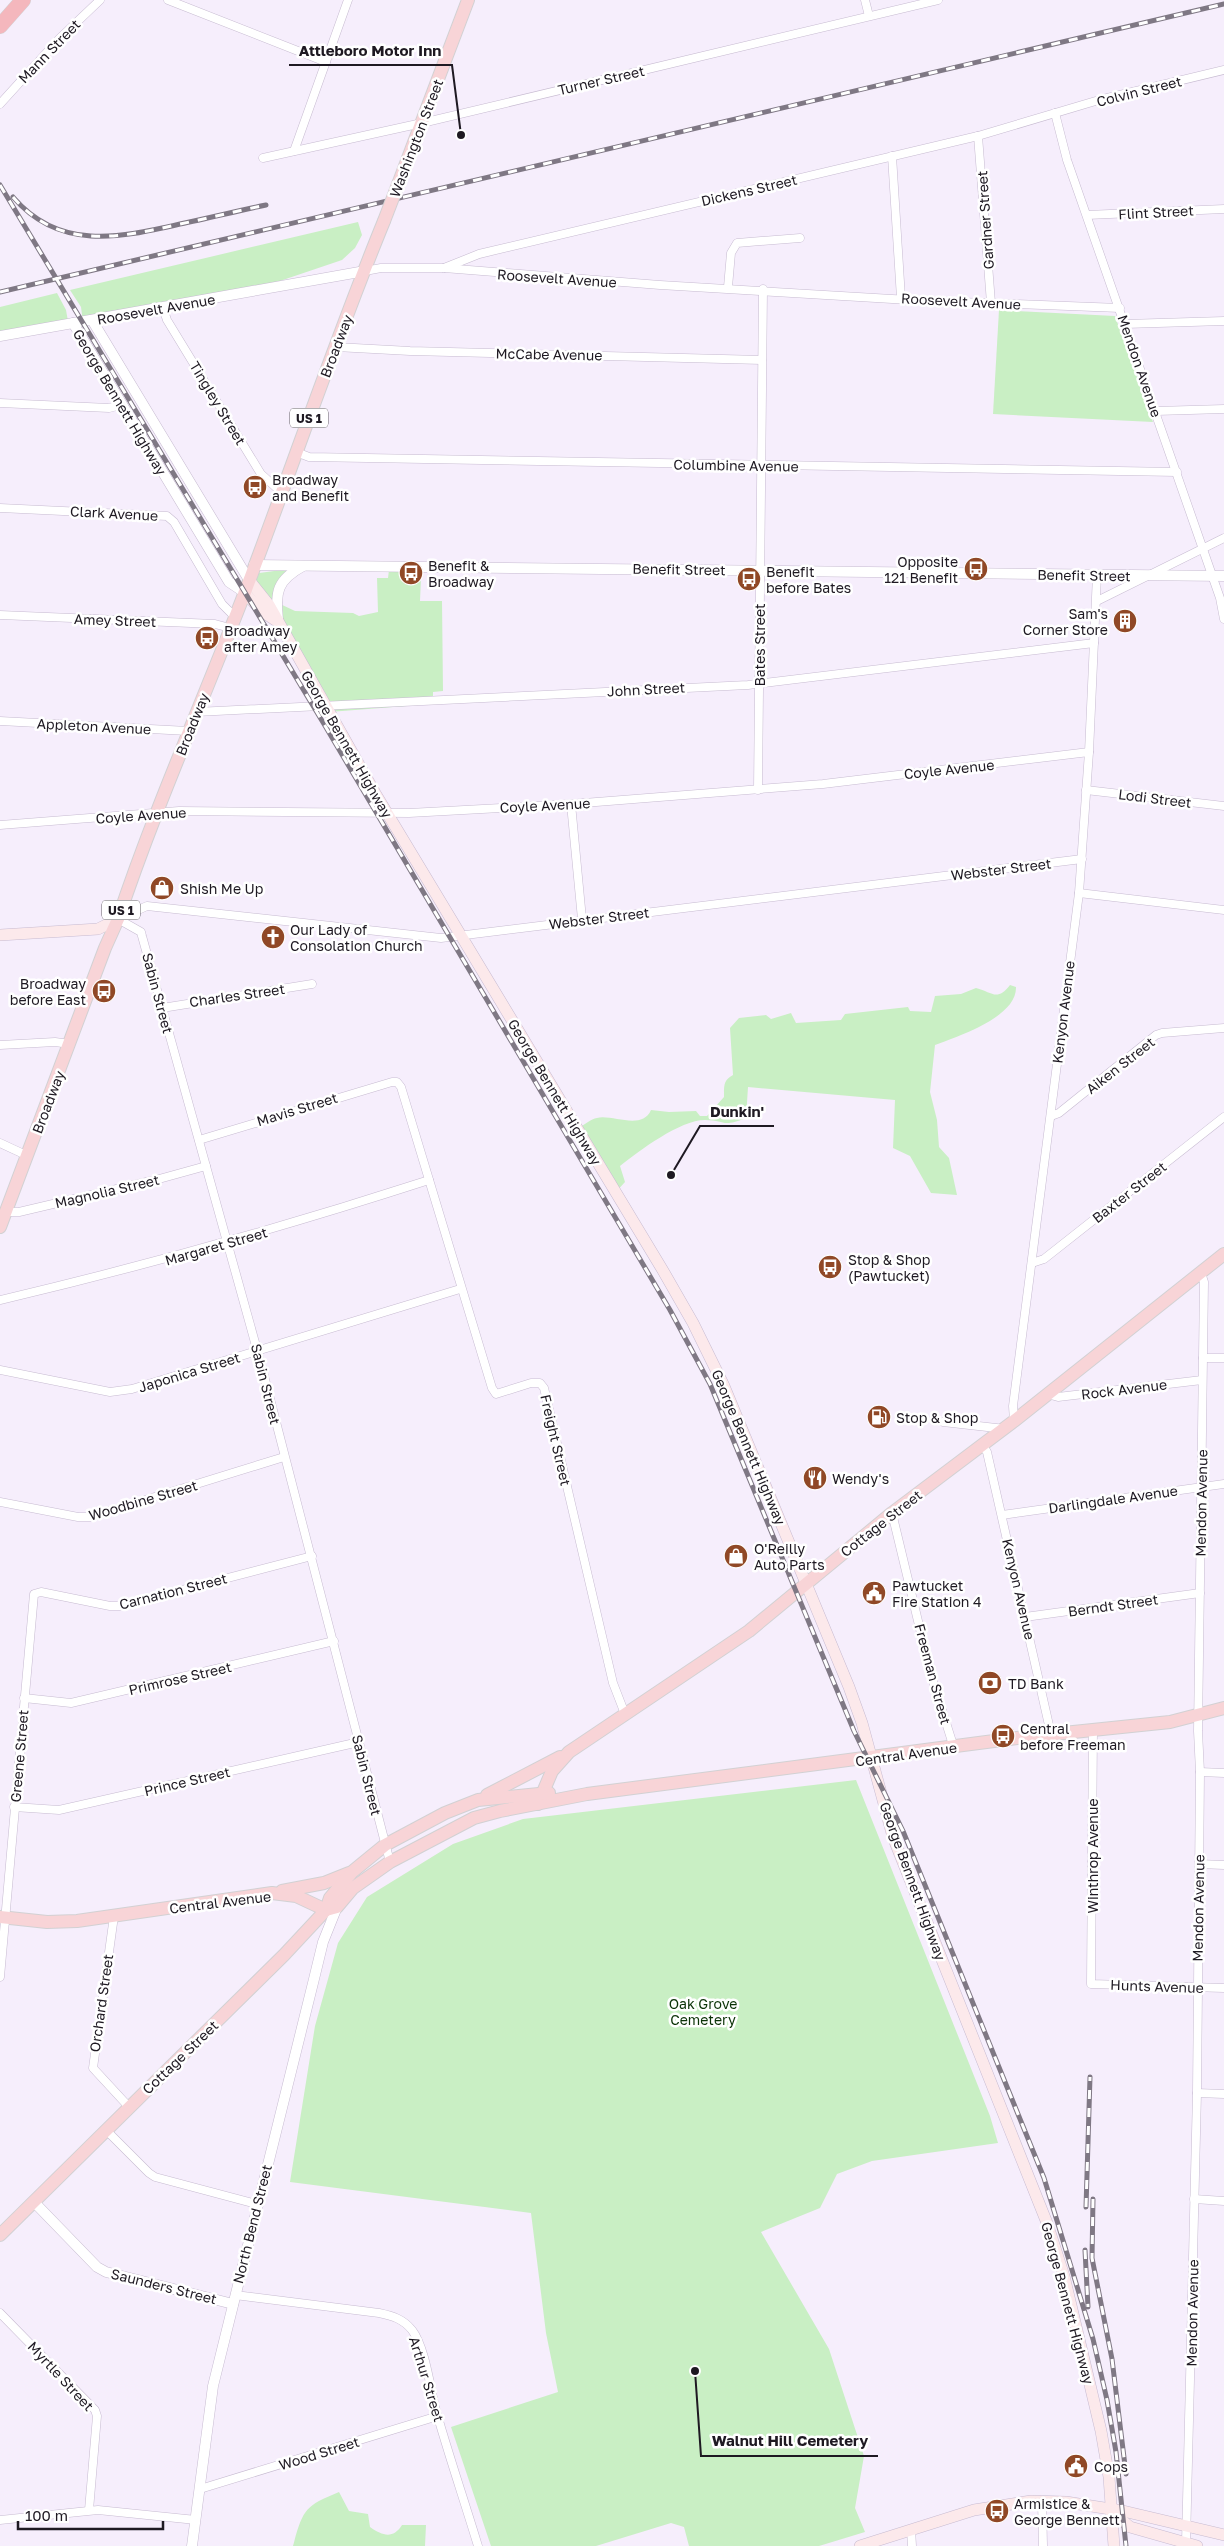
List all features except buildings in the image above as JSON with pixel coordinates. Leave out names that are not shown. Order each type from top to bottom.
[{"type":"highway","points":[[0,26],[23,0]]},
{"type":"main road","name":"Washington Street","points":[[384,221],[469,0]]},
{"type":"main road","name":"Broadway","points":[[0,1227],[384,221]]},
{"type":"main road","name":"George Bennett Highway","points":[[246,586],[263,612],[277,623],[387,814],[693,1322],[724,1386],[807,1584],[862,1723],[870,1759],[893,1837],[1048,2223],[1071,2301],[1091,2385],[1109,2477],[1114,2546]]},
{"type":"main road","points":[[0,935],[98,929],[118,919]]},
{"type":"main road","name":"Cottage Street","points":[[540,1798],[552,1771],[569,1752],[749,1631],[892,1513],[983,1446],[1224,1254]]},
{"type":"main road","name":"Central Avenue","points":[[352,1872],[385,1845],[445,1813],[478,1800],[587,1794],[870,1759],[1051,1734],[1170,1722],[1224,1708]]},
{"type":"main road","points":[[478,1800],[569,1752]]},
{"type":"main road","name":"Central Avenue","points":[[2,1918],[62,1922],[272,1893],[296,1896],[331,1908],[354,1888],[390,1862],[474,1818],[540,1798]]},
{"type":"main road","points":[[272,1893],[324,1883],[352,1872]]},
{"type":"main road","name":"Cottage Street","points":[[1,2231],[34,2202],[331,1908],[330,1898],[352,1872]]},
{"type":"main road","points":[[860,2546],[974,2510],[1014,2502],[1042,2501],[1066,2502],[1111,2511],[1123,2511],[1224,2535]]},
{"type":"main road","points":[[1111,2511],[1124,2525],[1198,2546]]},
{"type":"street","name":"Mann Street","points":[[0,104],[59,39],[100,0]]},
{"type":"street","points":[[168,0],[326,62]]},
{"type":"street","points":[[294,151],[348,0]]},
{"type":"street","points":[[865,0],[869,16]]},
{"type":"street","name":"Turner Street","points":[[263,158],[422,123],[938,0]]},
{"type":"street","name":"Colvin Street","points":[[1055,113],[1224,70]]},
{"type":"street","name":"Dickens Street","points":[[444,268],[479,254],[978,136],[1055,113]]},
{"type":"street","name":"Mendon Avenue","points":[[1055,113],[1067,160],[1177,472],[1212,576],[1224,619]]},
{"type":"street","name":"Gardner Street","points":[[978,136],[991,303]]},
{"type":"street","points":[[892,156],[901,298]]},
{"type":"street","name":"Flint Street","points":[[1087,215],[1224,209]]},
{"type":"street","points":[[728,287],[730,253],[737,243],[800,238]]},
{"type":"street","name":"Roosevelt Avenue","points":[[0,336],[381,268],[444,268],[660,285],[1120,308]]},
{"type":"street","name":"Bates Street","points":[[758,790],[763,289]]},
{"type":"street","name":"Tingley Street","points":[[163,308],[167,320],[261,474],[280,491]]},
{"type":"street","name":"George Bennett Highway","points":[[92,320],[246,586]]},
{"type":"street","points":[[1125,324],[1224,321]]},
{"type":"street","name":"George Bennett Highway","points":[[73,324],[229,582],[246,586]]},
{"type":"street","name":"McCabe Avenue","points":[[336,347],[410,351],[762,360]]},
{"type":"street","points":[[0,404],[109,408],[121,405]]},
{"type":"street","points":[[1156,412],[1224,409]]},
{"type":"street","name":"Columbine Avenue","points":[[296,452],[309,457],[1177,472]]},
{"type":"street","name":"Clark Avenue","points":[[0,508],[167,516],[174,522],[232,622]]},
{"type":"street","points":[[1097,601],[1224,538]]},
{"type":"street","name":"Benefit Street","points":[[254,565],[1224,576]]},
{"type":"street","points":[[277,623],[277,594],[281,584],[292,572],[306,565]]},
{"type":"street","name":"Kenyon Avenue","points":[[1009,1425],[1032,1263],[1079,893],[1089,752],[1097,575]]},
{"type":"street","name":"Amey Street","points":[[0,615],[215,624],[232,622]]},
{"type":"street","name":"John Street","points":[[196,712],[759,684],[1094,643]]},
{"type":"street","name":"Appleton Avenue","points":[[0,721],[188,731]]},
{"type":"street","name":"Coyle Avenue","points":[[0,825],[157,815],[179,811],[387,814],[570,804],[758,790],[1089,752]]},
{"type":"street","name":"Lodi Street","points":[[1086,790],[1224,806]]},
{"type":"street","points":[[570,804],[582,920]]},
{"type":"street","name":"Webster Street","points":[[118,919],[147,906],[441,938],[1082,859]]},
{"type":"street","points":[[1079,893],[1224,910]]},
{"type":"street","name":"Sabin Street","points":[[118,919],[141,932],[258,1350],[284,1457],[312,1556],[390,1862]]},
{"type":"street","name":"Charles Street","points":[[162,1008],[312,984]]},
{"type":"street","name":"Aiken Street","points":[[1051,1116],[1059,1113],[1156,1035],[1224,1028]]},
{"type":"street","points":[[0,1046],[55,1042],[70,1044]]},
{"type":"street","name":"Mavis Street","points":[[198,1140],[352,1092],[397,1082]]},
{"type":"street","name":"Freight Street","points":[[397,1082],[401,1087],[460,1289],[492,1388],[496,1394],[532,1383],[540,1383],[544,1388],[613,1683],[625,1714]]},
{"type":"street","name":"Baxter Street","points":[[1032,1263],[1044,1258],[1224,1117]]},
{"type":"street","points":[[0,1143],[28,1156]]},
{"type":"street","name":"Magnolia Street","points":[[7,1212],[15,1213],[28,1210],[206,1166]]},
{"type":"street","name":"Margaret Street","points":[[0,1300],[228,1242],[429,1180]]},
{"type":"street","name":"Mendon Avenue","points":[[1186,2543],[1197,2093],[1200,1772],[1198,1716],[1204,1282],[1201,1273]]},
{"type":"street","name":"Japonica Street","points":[[0,1370],[110,1392],[132,1390],[460,1289]]},
{"type":"street","points":[[1203,1358],[1224,1358]]},
{"type":"street","name":"Rock Avenue","points":[[1047,1394],[1058,1398],[1202,1380]]},
{"type":"street","points":[[943,1422],[1009,1425]]},
{"type":"street","name":"Kenyon Avenue","points":[[983,1446],[987,1452],[1002,1515],[1051,1734]]},
{"type":"street","name":"Woodbine Street","points":[[0,1502],[78,1517],[90,1517],[284,1457]]},
{"type":"street","name":"Darlingdale Avenue","points":[[1002,1515],[1224,1484]]},
{"type":"street","name":"Freeman Street","points":[[892,1513],[931,1675],[954,1748]]},
{"type":"street","name":"Carnation Street","points":[[34,1594],[41,1592],[110,1606],[120,1606],[312,1556]]},
{"type":"street","name":"Berndt Street","points":[[1025,1617],[1200,1593]]},
{"type":"street","name":"Greene Street","points":[[0,1977],[2,1918],[34,1594]]},
{"type":"street","name":"Primrose Street","points":[[24,1698],[71,1703],[334,1641]]},
{"type":"street","name":"Winthrop Avenue","points":[[1091,1984],[1094,1729]]},
{"type":"street","name":"Prince Street","points":[[14,1807],[59,1810],[359,1742]]},
{"type":"street","points":[[1200,1772],[1224,1773]]},
{"type":"street","points":[[1198,1864],[1224,1865]]},
{"type":"street","name":"North Bend Street","points":[[192,2546],[213,2386],[256,2204],[331,1908]]},
{"type":"street","name":"Orchard Street","points":[[114,1916],[93,2068],[129,2107]]},
{"type":"street","name":"Hunts Avenue","points":[[1091,1984],[1224,1988]]},
{"type":"street","points":[[1197,2093],[1224,2094]]},
{"type":"street","points":[[106,2130],[155,2177],[256,2204]]},
{"type":"street","points":[[1194,2199],[1224,2200]]},
{"type":"street","name":"Saunders Street","points":[[34,2202],[98,2267],[106,2272],[234,2299]]},
{"type":"street","name":"Arthur Street","points":[[234,2299],[379,2313],[399,2318],[414,2332],[478,2546]]},
{"type":"street","name":"Myrtle Street","points":[[0,2313],[95,2410],[97,2416],[89,2510]]},
{"type":"street","name":"Wood Street","points":[[200,2489],[438,2416]]},
{"type":"street","points":[[1042,2501],[1044,2546]]},
{"type":"street","points":[[0,2520],[89,2510],[196,2520]]},
{"type":"street","points":[[911,2529],[912,2546]]},
{"type":"green space","points":[[358,222],[362,235],[355,248],[342,260],[224,300],[83,322],[81,307],[70,290]]},
{"type":"green space","points":[[57,293],[66,310],[69,327],[0,341],[0,307]]},
{"type":"green space","points":[[999,310],[1115,316],[1153,422],[993,414]]},
{"type":"green space","points":[[296,568],[308,569],[288,578],[278,603],[295,611],[353,613],[359,616],[378,612],[377,578],[388,578],[389,570],[410,571],[410,577],[421,577],[420,601],[442,601],[443,691],[433,692],[433,704],[329,712],[322,704],[272,624],[252,574]]},
{"type":"green space","points":[[1010,985],[1016,987],[1014,998],[997,1016],[971,1031],[935,1045],[930,1092],[937,1120],[939,1147],[949,1158],[957,1195],[931,1193],[910,1156],[893,1148],[895,1100],[748,1087],[746,1118],[732,1123],[712,1120],[695,1121],[660,1137],[620,1166],[625,1182],[615,1193],[579,1128],[590,1121],[603,1117],[634,1121],[641,1120],[651,1110],[669,1112],[696,1111],[700,1116],[707,1116],[724,1097],[726,1082],[733,1075],[730,1028],[739,1018],[766,1015],[771,1019],[791,1013],[796,1023],[841,1020],[845,1014],[908,1007],[910,1011],[931,1012],[935,996],[961,994],[976,988],[998,994]]},
{"type":"green space","name":"Oak Grove Cemetery","points":[[856,1780],[990,2116],[998,2143],[872,2161],[837,2174],[820,2208],[761,2232],[829,2349],[864,2456],[855,2508],[865,2532],[819,2546],[689,2546],[684,2527],[671,2523],[596,2546],[491,2546],[451,2427],[558,2392],[546,2333],[531,2213],[290,2182],[315,2026],[338,1943],[367,1897],[453,1844],[523,1819]]},
{"type":"green space","points":[[339,2492],[349,2511],[368,2514],[370,2527],[383,2534],[391,2534],[402,2525],[426,2525],[425,2546],[293,2546],[303,2516],[307,2510],[319,2501]]},
{"type":"railway","points":[[0,292],[1224,4]]},
{"type":"railway","points":[[0,185],[324,724],[670,1310],[710,1384],[854,1731],[903,1831],[1044,2178],[1093,2339],[1107,2400],[1116,2452],[1126,2546]]},
{"type":"railway","points":[[13,197],[31,214],[50,226],[70,233],[91,236],[135,233],[266,205]]},
{"type":"railway","points":[[1086,2207],[1090,2077]]},
{"type":"railway","points":[[1093,2199],[1092,2258],[1112,2359],[1126,2474]]},
{"type":"railway","points":[[1085,2250],[1088,2307]]},
{"type":"place","name":"Attleboro Motor Inn","points":[[461,135]]},
{"type":"place","name":"Broadway and Benefit","points":[[255,487]]},
{"type":"place","name":"Opposite 121 Benefit","points":[[976,569]]},
{"type":"place","name":"Benefit & Broadway","points":[[411,573]]},
{"type":"place","name":"Benefit before Bates","points":[[749,579]]},
{"type":"place","name":"Sam's Corner Store","points":[[1125,621]]},
{"type":"place","name":"Broadway after Amey","points":[[207,638]]},
{"type":"place","name":"Shish Me Up","points":[[162,888]]},
{"type":"place","name":"Our Lady of Consolation Church","points":[[273,937]]},
{"type":"place","name":"Broadway before East","points":[[104,991]]},
{"type":"place","name":"Dunkin'","points":[[671,1175]]},
{"type":"place","name":"Stop & Shop (Pawtucket)","points":[[830,1267]]},
{"type":"place","name":"Stop & Shop","points":[[879,1417]]},
{"type":"place","name":"Wendy's","points":[[815,1478]]},
{"type":"place","name":"O'Reilly Auto Parts","points":[[736,1556]]},
{"type":"place","name":"Pawtucket Fire Station 4","points":[[874,1593]]},
{"type":"place","name":"TD Bank","points":[[990,1683]]},
{"type":"place","name":"Central before Freeman","points":[[1003,1736]]},
{"type":"place","name":"Walnut Hill Cemetery","points":[[695,2371]]},
{"type":"place","name":"Cops","points":[[1076,2466]]},
{"type":"place","name":"Armistice & George Bennett","points":[[997,2511]]}]
